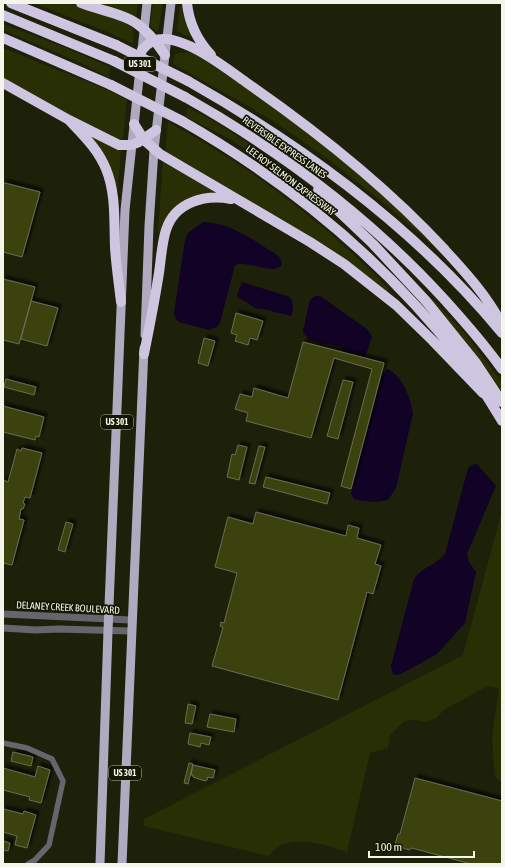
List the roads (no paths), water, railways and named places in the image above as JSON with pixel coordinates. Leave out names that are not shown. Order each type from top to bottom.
[{"type":"highway","points":[[11,3],[116,45],[188,81],[276,135],[370,204],[398,228],[452,278],[502,333]]},
{"type":"highway","points":[[81,3],[128,18],[137,23],[154,40],[165,55]]},
{"type":"highway","points":[[186,3],[196,34],[203,46],[221,65]]},
{"type":"highway","name":"REVERSIBLE EXPRESS LANES","points":[[3,15],[114,61],[185,97],[248,134],[307,176],[345,206],[402,256],[440,294],[492,355],[502,369]]},
{"type":"highway","name":"LEE ROY SELMON EXPRESSWAY","points":[[3,38],[111,85],[182,121],[233,152],[307,205],[361,251],[423,314],[464,363],[502,421]]},
{"type":"highway","points":[[142,50],[154,40],[167,39],[189,46],[221,65],[309,127],[352,161],[400,203],[464,271],[488,301],[502,325]]},
{"type":"highway","points":[[3,83],[69,120],[120,145],[131,145],[144,140],[156,130]]},
{"type":"highway","points":[[69,120],[92,144],[108,175],[113,193],[115,250],[121,302]]},
{"type":"highway","points":[[134,124],[144,140],[154,150],[328,253],[376,289],[424,331],[483,393]]},
{"type":"highway","points":[[307,176],[330,204],[373,244],[426,301],[476,364],[502,402]]},
{"type":"highway","points":[[144,354],[165,235],[171,219],[183,207],[201,199],[213,197],[237,200]]},
{"type":"highway","points":[[492,355],[502,365]]},
{"type":"main road","name":"US 301","points":[[100,864],[125,210],[147,3]]},
{"type":"main road","name":"US 301","points":[[122,864],[149,226],[154,150],[171,3]]},
{"type":"street","name":"DELANEY CREEK BOULEVARD","points":[[3,614],[132,620]]},
{"type":"street","points":[[3,628],[131,632]]},
{"type":"street","points":[[3,743],[27,748],[52,759],[63,781],[49,845],[35,860],[28,864]]}]
